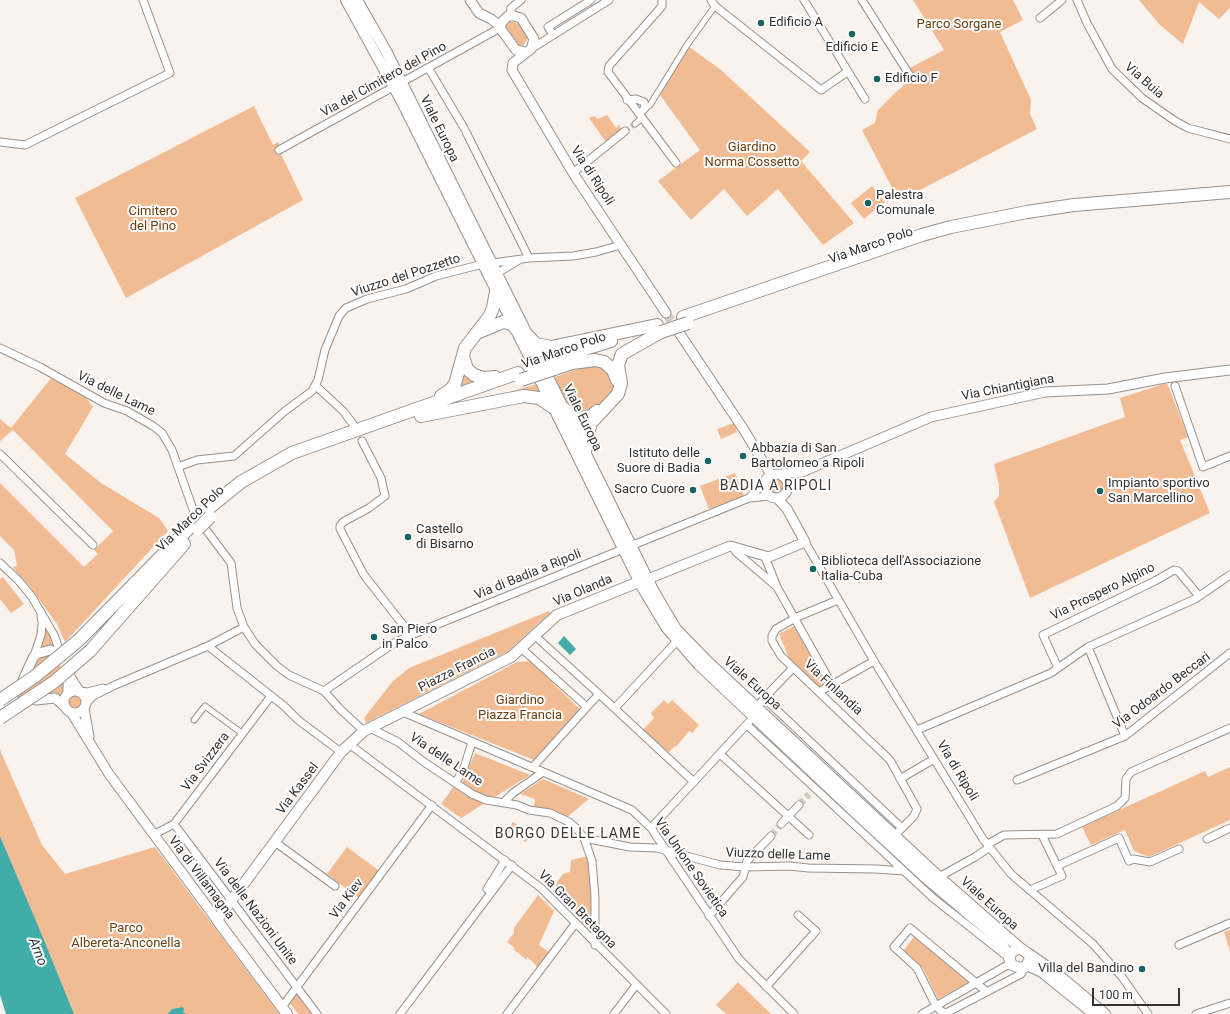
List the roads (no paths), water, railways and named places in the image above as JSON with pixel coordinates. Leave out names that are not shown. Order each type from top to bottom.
[{"type":"highway","name":"Via Marco Polo","points":[[685,320],[922,235],[951,227],[1027,212],[1074,205],[1230,192]]},
{"type":"highway","name":"Via Marco Polo","points":[[0,700],[34,677],[79,640],[241,482],[283,458],[340,435],[419,412],[659,328],[910,247],[956,234],[1028,219],[1072,213],[1230,200]]},
{"type":"highway","points":[[419,412],[453,388],[458,378],[463,352],[467,344],[478,332],[492,311],[496,291]]},
{"type":"highway","points":[[478,332],[502,322],[512,324],[536,344],[551,347],[659,328]]},
{"type":"highway","points":[[558,410],[571,425],[581,427],[591,423],[618,394],[621,383],[618,365],[622,354],[659,328]]},
{"type":"highway","points":[[463,352],[467,369],[477,377],[488,378],[519,376]]},
{"type":"highway","points":[[419,412],[524,396],[539,398],[558,410],[574,416],[582,418],[590,417],[608,401],[617,386],[615,374],[604,362],[595,360],[569,359]]},
{"type":"highway","points":[[585,452],[591,423]]},
{"type":"highway","name":"Via Marco Polo","points":[[0,718],[54,682],[90,651],[201,521]]},
{"type":"main road","points":[[346,0],[398,85]]},
{"type":"main road","points":[[357,0],[383,46],[398,85]]},
{"type":"main road","name":"Viale Europa","points":[[398,85],[487,264],[496,291],[521,332],[535,359]]},
{"type":"main road","name":"Viale Europa","points":[[487,264],[497,276],[521,332]]},
{"type":"main road","name":"Viale Europa","points":[[544,378],[558,410],[643,580],[660,619],[699,665],[899,831],[939,876],[1023,950],[1055,972],[1105,1014]]},
{"type":"main road","name":"Viale Europa","points":[[571,425],[585,452],[627,547]]},
{"type":"main road","name":"Viale Europa","points":[[643,580],[668,618],[680,633],[755,711],[912,865],[998,939],[1010,959]]},
{"type":"main road","name":"Via Olanda","points":[[534,635],[557,615],[643,580]]},
{"type":"main road","name":"Piazza Francia","points":[[367,729],[499,664],[521,648],[534,635]]},
{"type":"main road","name":"Via Kassel","points":[[216,920],[232,901],[341,752],[367,729]]},
{"type":"main road","name":"Via di Villamagna","points":[[216,920],[284,1011]]},
{"type":"main road","points":[[1026,966],[1030,958],[1023,950],[1014,950],[1010,959],[1018,968],[1026,966],[1039,970],[1094,1014]]},
{"type":"street","points":[[0,142],[25,145],[170,73],[143,0]]},
{"type":"street","points":[[470,0],[477,11],[500,27],[516,50],[528,50],[609,0]]},
{"type":"street","points":[[500,27],[509,16],[511,8],[521,0]]},
{"type":"street","points":[[521,0],[517,8],[534,39],[528,50]]},
{"type":"street","points":[[662,0],[662,6],[610,66],[609,74],[622,93],[630,99],[640,115],[676,163]]},
{"type":"street","points":[[804,0],[864,99]]},
{"type":"street","points":[[862,0],[912,79]]},
{"type":"street","points":[[1040,18],[1062,0]]},
{"type":"street","name":"Via Buia","points":[[1077,0],[1087,23],[1112,69],[1142,98],[1175,121],[1188,128],[1230,139]]},
{"type":"street","points":[[552,36],[548,27],[590,1],[594,9]]},
{"type":"street","points":[[635,124],[645,108],[650,105],[713,3],[821,90],[847,72]]},
{"type":"street","points":[[483,15],[522,18]]},
{"type":"street","name":"Via del Cimitero del Pino","points":[[278,150],[429,69],[500,27]]},
{"type":"street","points":[[531,32],[541,38],[552,36]]},
{"type":"street","name":"Via di Ripoli","points":[[528,50],[513,62],[512,70],[573,173],[666,313]]},
{"type":"street","points":[[429,69],[465,130],[525,259],[497,276]]},
{"type":"street","points":[[630,99],[642,100],[646,104],[645,108]]},
{"type":"street","points":[[573,173],[625,131]]},
{"type":"street","name":"Viuzzo del Pozzetto","points":[[316,386],[325,350],[339,316],[346,308],[406,289],[436,276],[487,264],[525,259],[573,256],[596,252],[621,245]]},
{"type":"street","points":[[678,331],[775,475],[787,480],[787,490],[784,495],[773,497],[765,490],[764,483],[775,475]]},
{"type":"street","name":"Via delle Lame","points":[[0,348],[40,367],[104,403],[127,411],[154,426],[167,439],[201,521],[231,563],[236,606],[244,627],[255,644],[277,666],[289,675],[324,691],[341,710],[367,729],[398,742],[456,783],[482,799],[504,802],[529,810],[550,813],[562,818],[577,829],[584,838],[592,861],[595,897],[595,945]]},
{"type":"street","name":"Via Chiantigiana","points":[[775,475],[802,472],[930,417],[1045,392],[1108,389],[1165,378],[1230,370]]},
{"type":"street","points":[[178,467],[197,460],[234,456],[285,411],[312,392],[316,386],[343,411],[353,424]]},
{"type":"street","points":[[1175,386],[1203,467],[1230,456]]},
{"type":"street","points":[[362,441],[381,478],[385,496],[369,508],[343,522],[340,529],[364,575],[411,635]]},
{"type":"street","points":[[0,454],[93,545]]},
{"type":"street","name":"Via Chiantigiana","points":[[787,490],[802,472]]},
{"type":"street","name":"Via di Badia a Ripoli","points":[[749,498],[764,483]]},
{"type":"street","name":"Via di Ripoli","points":[[787,490],[787,509]]},
{"type":"street","name":"Via di Ripoli","points":[[773,497],[787,509],[874,661],[989,845],[1011,874],[1079,930],[1093,944],[1122,977],[1148,1014]]},
{"type":"street","name":"Via di Badia a Ripoli","points":[[324,691],[394,643],[411,635],[749,498],[773,497]]},
{"type":"street","points":[[643,580],[732,546],[765,557],[772,557],[805,542]]},
{"type":"street","points":[[732,546],[736,552],[777,587]]},
{"type":"street","points":[[765,557],[777,587],[832,684]]},
{"type":"street","name":"Via di Villamagna","points":[[0,563],[18,580],[32,597],[54,635],[64,663],[79,691],[84,695],[88,734],[97,755]]},
{"type":"street","name":"Via Prospero Alpino","points":[[1058,668],[1043,635],[1155,581],[1174,570],[1178,571],[1199,596]]},
{"type":"street","points":[[917,730],[938,719],[1040,678],[1058,668],[1088,647],[1199,596],[1230,575]]},
{"type":"street","name":"Via di Villamagna","points":[[32,597],[40,613],[42,623],[41,635],[34,656]]},
{"type":"street","name":"Via Finlandia","points":[[838,600],[794,618],[774,630],[772,637],[776,650],[793,668],[885,753],[916,809],[914,816],[899,831]]},
{"type":"street","points":[[36,700],[55,698],[68,710],[78,712],[93,696],[115,685],[208,646],[244,627]]},
{"type":"street","points":[[534,635],[694,782]]},
{"type":"street","points":[[615,708],[678,641]]},
{"type":"street","points":[[208,646],[288,709],[298,720],[341,752]]},
{"type":"street","points":[[1088,647],[1125,736]]},
{"type":"street","points":[[521,648],[587,707]]},
{"type":"street","points":[[23,680],[34,656],[46,650],[53,650],[64,663]]},
{"type":"street","name":"Via Odoardo Beccari","points":[[1017,780],[1076,758],[1125,736],[1230,653]]},
{"type":"street","points":[[820,692],[874,661]]},
{"type":"street","name":"Via di Villamagna","points":[[64,663],[66,694],[64,700],[68,710],[97,755],[216,920]]},
{"type":"street","points":[[651,828],[747,725],[764,698],[793,668]]},
{"type":"street","points":[[66,694],[73,690],[90,691],[115,685]]},
{"type":"street","points":[[533,767],[599,694]]},
{"type":"street","name":"Via Svizzera","points":[[153,834],[174,824],[271,696]]},
{"type":"street","name":"Viale Europa","points":[[764,698],[899,831]]},
{"type":"street","points":[[0,709],[15,700]]},
{"type":"street","points":[[194,720],[205,706],[243,734]]},
{"type":"street","name":"Via Unione Sovietica","points":[[403,712],[626,807],[651,828],[739,959],[794,1014]]},
{"type":"street","points":[[747,725],[903,871],[956,917],[1010,959],[976,982],[922,1014]]},
{"type":"street","points":[[939,876],[975,857],[1004,835],[1057,834],[1117,806],[1125,798],[1126,779],[1131,772],[1230,728]]},
{"type":"street","points":[[456,783],[466,765],[472,742]]},
{"type":"street","name":"Via Gran Bretagna","points":[[349,744],[541,888],[595,945],[666,1014]]},
{"type":"street","points":[[720,754],[809,835]]},
{"type":"street","points":[[900,779],[934,759]]},
{"type":"street","points":[[504,802],[513,793],[543,772]]},
{"type":"street","points":[[809,794],[815,788]]},
{"type":"street","name":"Via Kiev","points":[[284,1011],[296,988],[432,805]]},
{"type":"street","points":[[781,824],[799,805]]},
{"type":"street","name":"Via delle Nazioni Unite","points":[[174,824],[317,1014]]},
{"type":"street","points":[[1207,839],[1230,828]]},
{"type":"street","points":[[1030,890],[1062,876],[1042,834]]},
{"type":"street","points":[[709,916],[743,877],[747,861],[771,836]]},
{"type":"street","name":"Viuzzo delle Lame","points":[[584,838],[630,847],[665,850],[720,865],[746,867],[790,866],[808,868],[903,871]]},
{"type":"street","points":[[1057,866],[1119,838],[1129,861],[1133,859],[1150,862],[1179,849]]},
{"type":"street","points":[[274,842],[335,886]]},
{"type":"street","points":[[400,1014],[492,892],[508,862]]},
{"type":"street","points":[[903,871],[908,870],[912,865]]},
{"type":"street","points":[[766,987],[816,931],[798,915]]},
{"type":"street","points":[[507,1014],[575,924]]},
{"type":"street","points":[[1179,945],[1230,924]]},
{"type":"street","points":[[987,992],[910,928],[894,948],[917,968],[936,1006],[941,1011],[946,1013],[987,992],[1021,974],[1026,966]]},
{"type":"street","points":[[614,1014],[636,985]]},
{"type":"street","points":[[1196,1014],[1230,1003]]},
{"type":"water","points":[[564,636],[576,649],[570,655],[558,643]]},
{"type":"water","name":"Arno","points":[[0,836],[74,1014],[6,1014],[0,995]]},
{"type":"water","points":[[183,1007],[183,1012],[186,1014],[168,1014],[172,1009]]},
{"type":"tunnel","points":[[625,131],[635,124]]},
{"type":"tunnel","points":[[666,313],[678,331]]},
{"type":"tunnel","points":[[799,805],[809,794]]},
{"type":"tunnel","points":[[771,836],[781,824]]},
{"type":"place","name":"Edificio A","points":[[761,23]]},
{"type":"place","name":"Edificio E","points":[[852,34]]},
{"type":"place","name":"Edificio F","points":[[877,79]]},
{"type":"place","name":"Palestra Comunale","points":[[868,203]]},
{"type":"place","name":"Abbazia di San Bartolomeo a Ripoli","points":[[743,456]]},
{"type":"place","name":"Istituto delle Suore di Badia","points":[[708,461]]},
{"type":"place","name":"Sacro Cuore","points":[[693,490]]},
{"type":"place","name":"Impianto sportivo San Marcellino","points":[[1100,491]]},
{"type":"place","name":"Castello di Bisarno","points":[[408,537]]},
{"type":"place","name":"Biblioteca dell'Associazione Italia-Cuba","points":[[813,569]]},
{"type":"place","name":"San Piero in Palco","points":[[374,637]]},
{"type":"place","name":"Villa del Bandino","points":[[1142,969]]},
{"type":"district","name":"BADIA A RIPOLI","points":[[776,486]]},
{"type":"district","name":"BORGO DELLE LAME","points":[[568,834]]},
{"type":"park label","name":"Parco Sorgane","points":[[959,25]]},
{"type":"park label","name":"Giardino Norma Cossetto","points":[[752,156]]},
{"type":"park label","name":"Cimitero del Pino","points":[[153,220]]},
{"type":"park label","name":"Giardino Piazza Francia","points":[[520,708]]},
{"type":"park label","name":"Parco Albereta-Anconella","points":[[126,936]]}]
